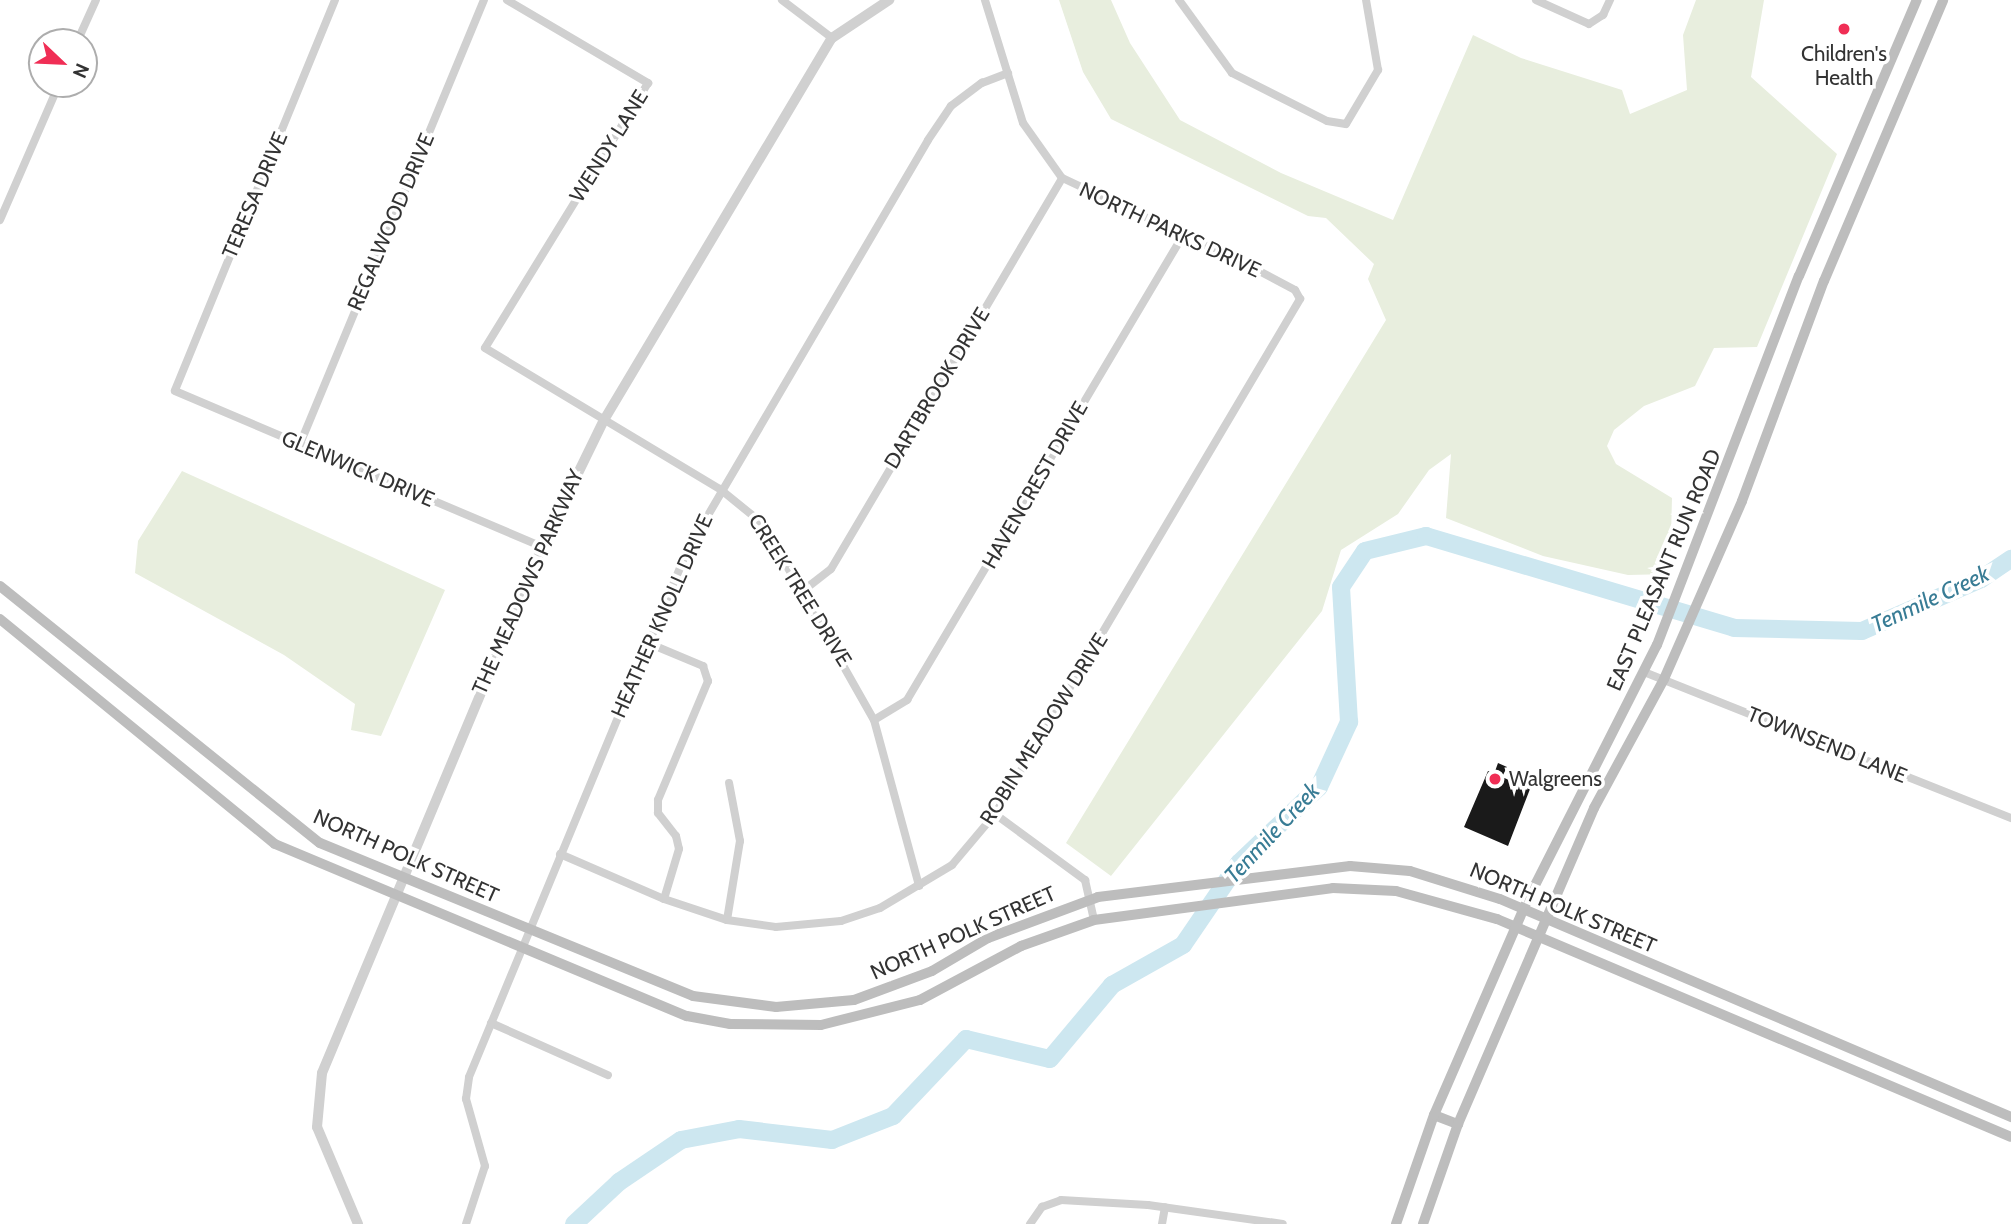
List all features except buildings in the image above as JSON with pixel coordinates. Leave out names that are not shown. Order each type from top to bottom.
[{"type":"main road","name":"EAST PLEASANT RUN ROAD","points":[[1396,1224],[1434,1115],[1523,909],[1574,800],[1657,645],[1917,0]]},
{"type":"main road","name":"EAST PLEASANT RUN ROAD","points":[[1423,1224],[1458,1124],[1594,808],[1664,679],[1717,559],[1877,155],[1943,0]]},
{"type":"main road","points":[[1856,146],[1877,155]]},
{"type":"main road","points":[[1759,388],[1782,396]]},
{"type":"main road","name":"NORTH POLK STREET","points":[[0,586],[295,828],[400,878],[693,996],[776,1007],[815,1006],[884,992],[988,938],[1089,900],[1290,871],[1350,866],[1410,871],[1523,909],[2011,1117]]},
{"type":"main road","name":"NORTH POLK STREET","points":[[0,619],[114,708],[275,844],[521,950],[687,1016],[730,1024],[793,1026],[920,1000],[1021,946],[1094,920],[1288,892],[1396,891],[1477,911],[2011,1137]]},
{"type":"main road","points":[[114,708],[127,691]]},
{"type":"main road","points":[[1574,800],[1594,808]]},
{"type":"main road","points":[[1650,985],[1657,968]]},
{"type":"main road","points":[[1838,1064],[1844,1047]]},
{"type":"main road","points":[[1926,1101],[1932,1084]]},
{"type":"main road","points":[[1434,1115],[1458,1124]]},
{"type":"street","points":[[83,28],[96,0]]},
{"type":"street","name":"TERESA DRIVE","points":[[174,390],[335,0]]},
{"type":"street","name":"REGALWOOD DRIVE","points":[[300,444],[484,0]]},
{"type":"street","name":"WENDY LANE","points":[[485,348],[648,83],[507,0]]},
{"type":"street","points":[[782,0],[832,38]]},
{"type":"street","name":"THE MEADOWS PARKWAY","points":[[358,1224],[329,1163],[316,1104],[333,1040],[542,547],[604,420],[832,38],[889,0]]},
{"type":"street","name":"NORTH PARKS DRIVE","points":[[985,0],[1023,122],[1062,178],[1182,237],[1260,271],[1295,290],[1300,299]]},
{"type":"street","points":[[1179,0],[1233,73],[1327,121],[1346,124],[1378,70],[1367,0]]},
{"type":"street","points":[[1536,0],[1589,24],[1603,15],[1610,0]]},
{"type":"street","name":"HEATHER KNOLL DRIVE","points":[[466,1224],[485,1166],[471,1120],[469,1076],[648,643],[720,489],[951,106],[982,83],[1008,73]]},
{"type":"street","points":[[0,220],[53,98]]},
{"type":"street","name":"DARTBROOK DRIVE","points":[[804,590],[831,569],[1062,178]]},
{"type":"street","name":"HAVENCREST DRIVE","points":[[874,720],[907,700],[1182,237]]},
{"type":"street","name":"ROBIN MEADOW DRIVE","points":[[559,854],[664,899],[727,920],[776,927],[841,921],[919,886],[952,864],[995,814],[1300,299]]},
{"type":"street","name":"CREEK TREE DRIVE","points":[[485,348],[720,489],[763,524],[804,590],[874,720],[911,871],[919,886]]},
{"type":"street","name":"GLENWICK DRIVE","points":[[174,390],[542,547]]},
{"type":"street","points":[[648,643],[708,673],[658,800],[658,813],[676,836],[678,849],[664,899]]},
{"type":"street","name":"TOWNSEND LANE","points":[[1644,672],[2011,818]]},
{"type":"street","points":[[727,920],[740,841],[729,783]]},
{"type":"street","points":[[995,814],[1067,863],[1085,880],[1094,920]]},
{"type":"street","points":[[491,1023],[608,1075]]},
{"type":"street","points":[[1030,1224],[1053,1201],[1165,1207],[1283,1224]]},
{"type":"street","points":[[1162,1224],[1165,1207]]},
{"type":"green space","points":[[1059,0],[1111,0],[1130,43],[1180,120],[1281,173],[1393,220],[1473,35],[1521,58],[1622,90],[1630,114],[1687,90],[1683,35],[1696,0],[1764,0],[1751,77],[1837,154],[1757,347],[1714,348],[1695,386],[1644,406],[1614,430],[1607,446],[1616,464],[1672,498],[1670,574],[1628,575],[1543,556],[1446,518],[1451,454],[1429,470],[1398,514],[1341,550],[1322,611],[1111,876],[1066,843],[1386,320],[1368,279],[1374,264],[1326,218],[1308,216],[1111,119],[1083,72]]},
{"type":"green space","points":[[182,471],[445,590],[381,736],[351,730],[355,704],[284,655],[135,573],[138,541]]},
{"type":"waterway","name":"Tenmile Creek","points":[[574,1224],[619,1182],[681,1140],[739,1129],[832,1140],[893,1116],[966,1039],[1050,1059],[1112,985],[1183,945],[1239,863],[1319,787],[1349,722],[1341,587],[1365,551],[1426,536],[1734,628],[1862,631],[1981,579],[2011,559]]},
{"type":"place","name":"Children's Health","points":[[1844,29]]},
{"type":"place","name":"Walgreens","points":[[1495,779]]}]
